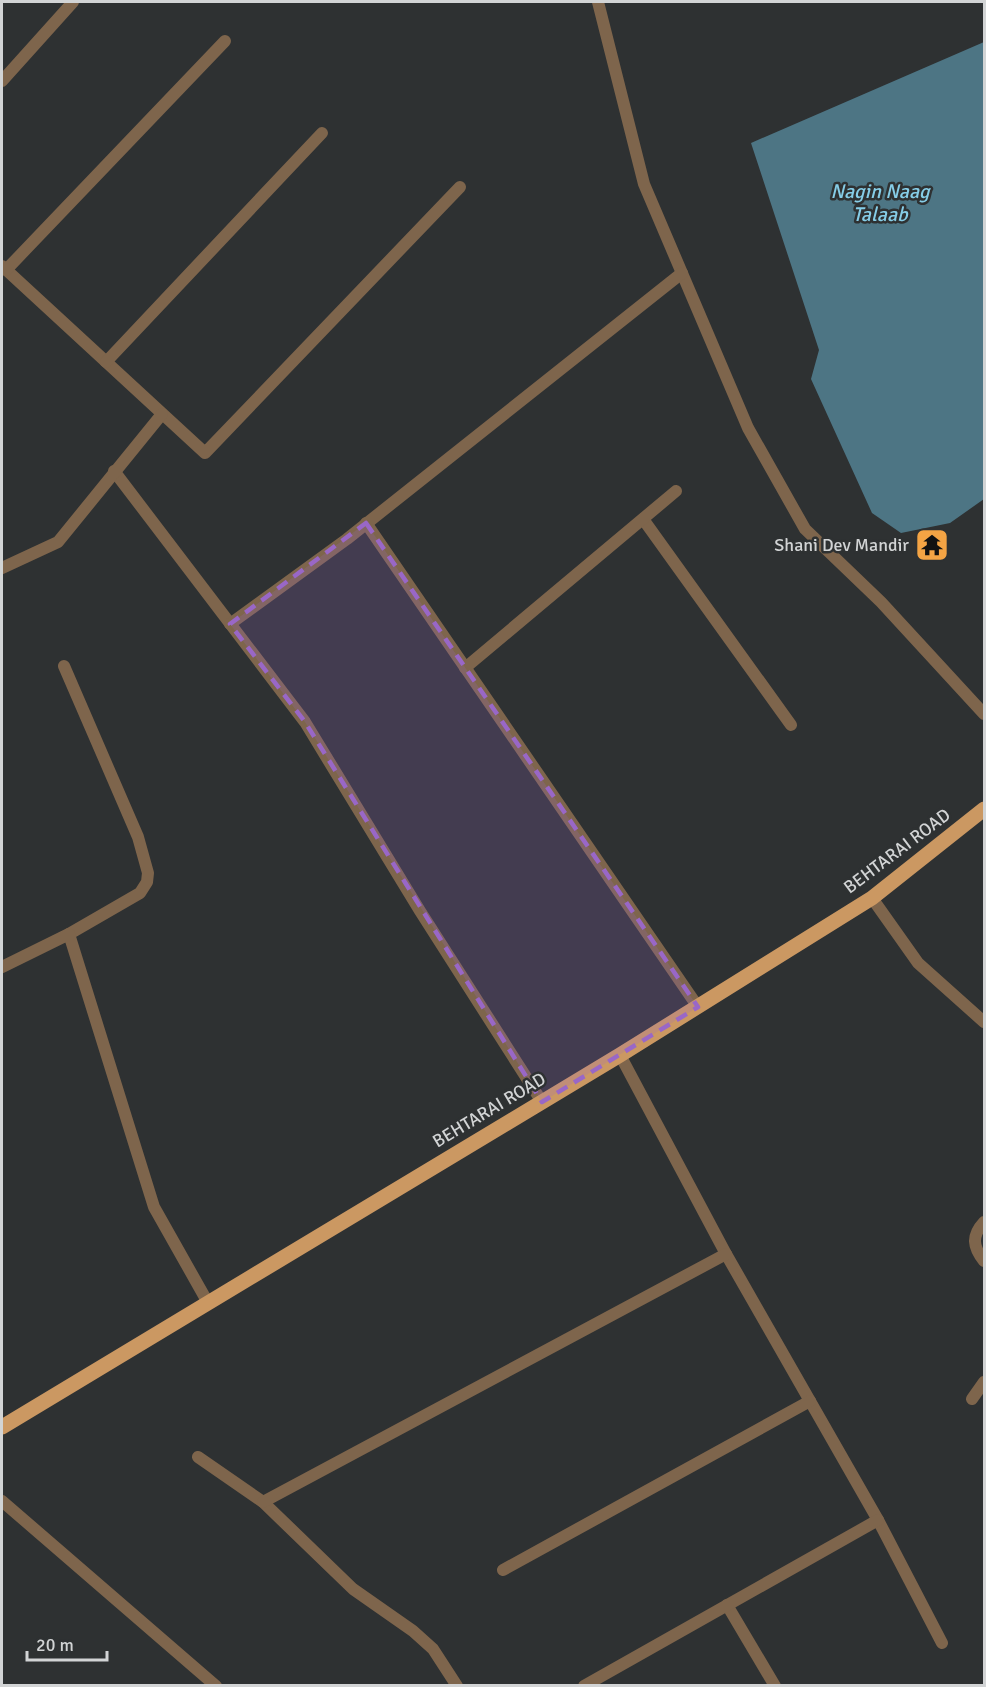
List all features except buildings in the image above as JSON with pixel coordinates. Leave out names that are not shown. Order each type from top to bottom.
[{"type":"main road","name":"BEHTARAI ROAD","points":[[2,1427],[207,1301],[620,1055],[872,898],[984,809]]},
{"type":"street","points":[[2,81],[73,2]]},
{"type":"street","points":[[598,2],[644,184],[747,428],[805,529],[881,602],[984,714]]},
{"type":"street","points":[[225,40],[4,268],[205,453],[460,187]]},
{"type":"street","points":[[105,362],[322,134]]},
{"type":"street","points":[[230,624],[366,523],[682,273]]},
{"type":"street","points":[[2,568],[58,542],[162,414]]},
{"type":"street","points":[[114,471],[305,722],[420,911],[542,1102]]},
{"type":"street","points":[[465,668],[676,491]]},
{"type":"street","points":[[643,519],[791,725]]},
{"type":"street","points":[[366,523],[698,1007]]},
{"type":"street","points":[[2,968],[69,934],[140,893],[147,882],[148,873],[138,837],[64,666]]},
{"type":"street","points":[[872,898],[918,963],[984,1022]]},
{"type":"street","points":[[69,934],[154,1207],[207,1301]]},
{"type":"street","points":[[620,1055],[726,1254],[878,1520],[942,1643]]},
{"type":"street","points":[[984,1222],[975,1232],[974,1240],[976,1251],[984,1261]]},
{"type":"street","points":[[263,1502],[726,1254]]},
{"type":"street","points":[[972,1399],[984,1382]]},
{"type":"street","points":[[503,1570],[810,1401]]},
{"type":"street","points":[[198,1457],[263,1502],[353,1589],[413,1631],[433,1649],[457,1686]]},
{"type":"street","points":[[2,1501],[216,1686]]},
{"type":"street","points":[[584,1686],[878,1520]]},
{"type":"street","points":[[727,1605],[775,1686]]},
{"type":"highlighted area","points":[[366,523],[698,1007],[542,1102],[305,722],[230,624]]},
{"type":"water","name":"Nagin Naag Talaab","points":[[984,42],[984,499],[950,523],[901,533],[872,513],[811,379],[819,350],[751,143]]},
{"type":"place","name":"Shani Dev Mandir","points":[[932,545]]}]
